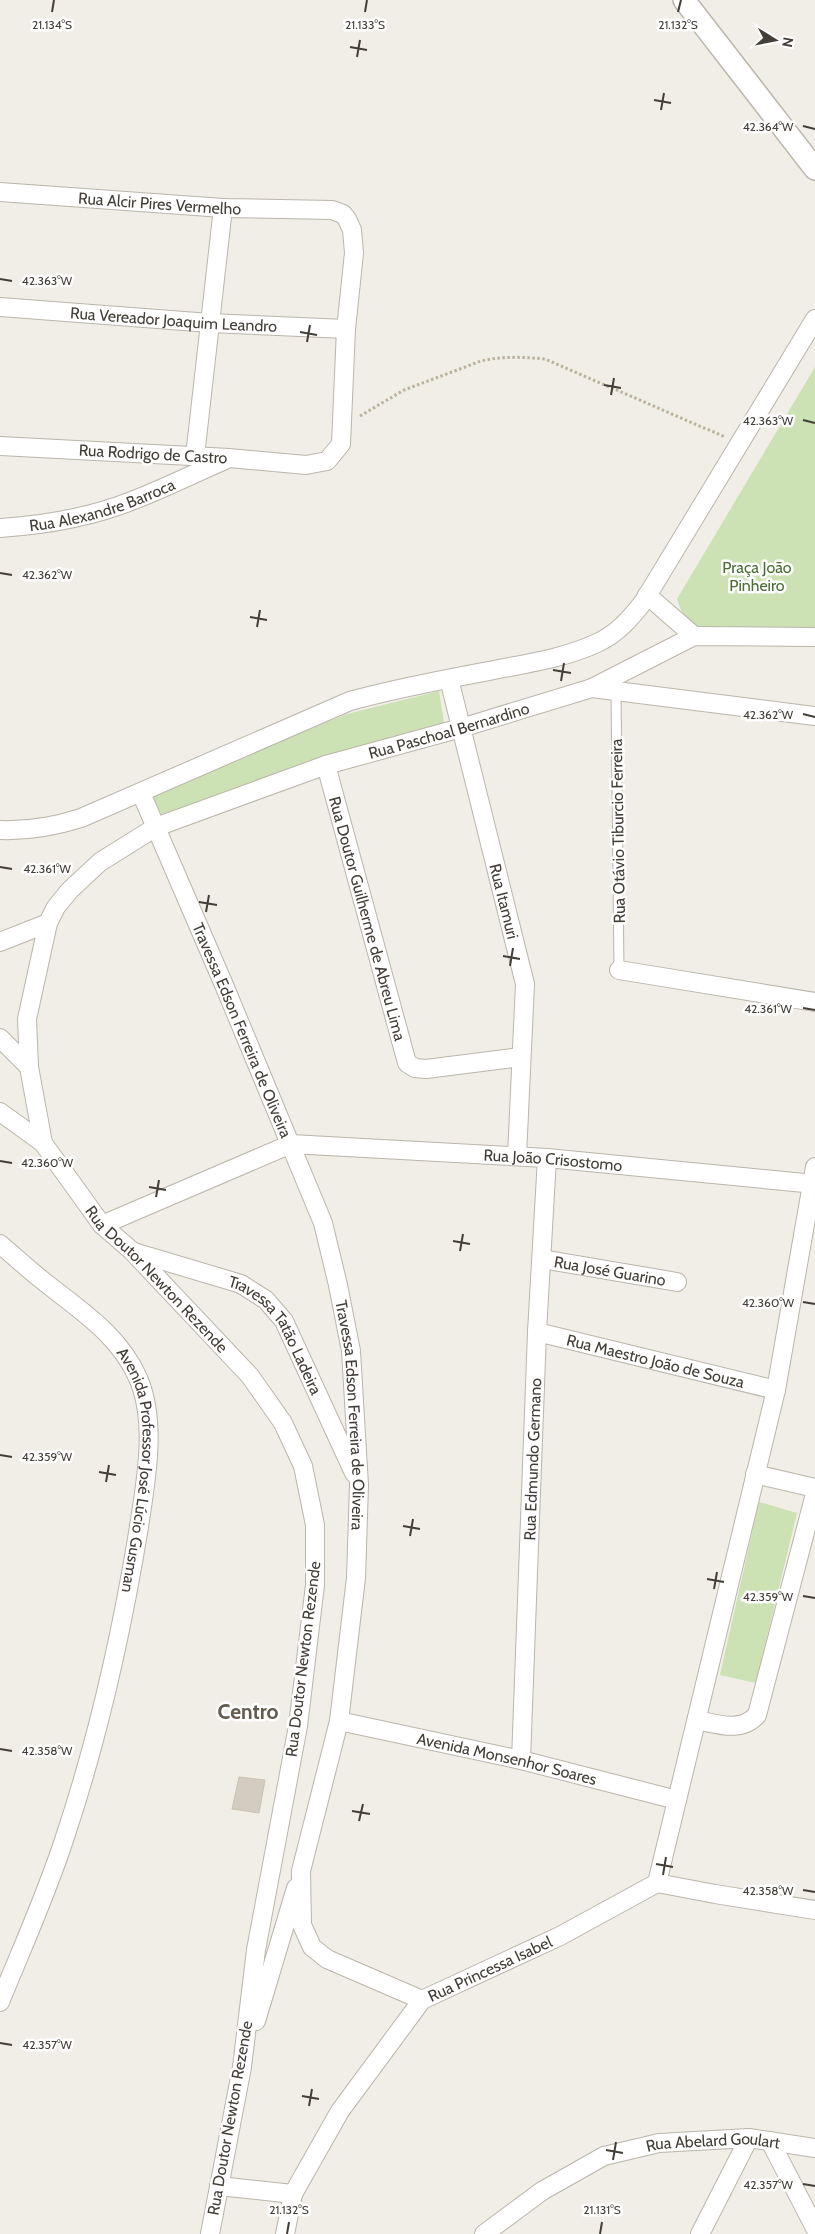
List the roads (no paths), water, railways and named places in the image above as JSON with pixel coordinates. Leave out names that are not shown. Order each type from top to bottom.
[{"type":"street","points":[[684,0],[815,169]]},
{"type":"street","name":"Rua Alcir Pires Vermelho","points":[[0,192],[224,208],[332,210],[343,214],[352,230],[354,254],[346,329]]},
{"type":"street","points":[[195,456],[224,208]]},
{"type":"street","name":"Rua Vereador Joaquim Leandro","points":[[0,307],[210,324],[346,329]]},
{"type":"street","points":[[0,830],[37,830],[81,818],[350,701],[556,658],[597,643],[631,618],[647,596],[738,443],[815,320]]},
{"type":"street","name":"Rua Rodrigo de Castro","points":[[0,446],[228,458],[306,465],[327,462],[341,444],[346,329]]},
{"type":"street","name":"Rua Alexandre Barroca","points":[[0,528],[46,524],[87,515],[133,501],[228,458]]},
{"type":"street","points":[[647,596],[694,636]]},
{"type":"street","points":[[592,688],[694,636],[815,638]]},
{"type":"street","name":"Rua Itamuri","points":[[449,679],[525,984],[517,1156]]},
{"type":"street","name":"Rua Paschoal Bernardino","points":[[43,1143],[29,1067],[27,1018],[48,923],[56,908],[70,890],[100,862],[156,827],[326,765],[461,728],[592,688],[815,716]]},
{"type":"street","name":"Rua Doutor Guilherme de Abreu Lima","points":[[326,765],[407,1063],[415,1068],[426,1070],[467,1066],[521,1057]]},
{"type":"street","name":"Travessa Edson Ferreira de Oliveira","points":[[141,793],[323,1223],[351,1351],[360,1485],[356,1578],[339,1721],[301,1871],[302,1925],[312,1947],[327,1960],[422,2000]]},
{"type":"street","points":[[0,942],[48,923]]},
{"type":"street","points":[[620,970],[815,1002]]},
{"type":"street","points":[[0,1038],[29,1067]]},
{"type":"street","points":[[0,1112],[43,1143]]},
{"type":"street","name":"Rua Doutor Newton Rezende","points":[[43,1143],[102,1225],[132,1251],[250,1376],[283,1422],[303,1466],[315,1525],[314,1585],[298,1726],[256,1950],[242,2068],[210,2234]]},
{"type":"street","points":[[102,1225],[291,1144]]},
{"type":"street","name":"Rua João Crisostomo","points":[[291,1144],[517,1156],[814,1178]]},
{"type":"street","name":"Rua Edmundo Germano","points":[[521,1760],[537,1332],[547,1158]]},
{"type":"street","points":[[814,1178],[776,1390],[657,1883],[815,1910]]},
{"type":"street","name":"Avenida Professor José Lúcio Gusman","points":[[0,1244],[100,1325],[126,1355],[139,1380],[149,1420],[145,1484],[130,1581],[98,1727],[65,1839],[0,2002]]},
{"type":"street","name":"Travessa Tatão Ladeira","points":[[132,1251],[241,1284],[266,1300],[288,1329],[360,1485]]},
{"type":"street","name":"Rua José Guarino","points":[[542,1259],[677,1282]]},
{"type":"street","name":"Rua Maestro João de Souza","points":[[537,1332],[776,1390]]},
{"type":"street","points":[[755,1474],[815,1488]]},
{"type":"street","points":[[697,1720],[729,1726],[742,1725],[750,1722],[757,1714],[815,1494]]},
{"type":"street","name":"Avenida Monsenhor Soares","points":[[339,1721],[521,1760],[676,1800]]},
{"type":"street","points":[[242,2068],[301,1871]]},
{"type":"street","name":"Rua Princessa Isabel","points":[[285,2234],[293,2194],[340,2110],[422,2000],[560,1936],[657,1883]]},
{"type":"street","points":[[700,2234],[749,2138]]},
{"type":"street","name":"Rua Abelard Goulart","points":[[484,2234],[542,2191],[604,2156],[659,2143],[749,2138],[815,2148]]},
{"type":"street","points":[[770,2141],[815,2228]]},
{"type":"street","points":[[219,2186],[293,2194]]},
{"type":"lane","name":"Rua Otávio Tiburcio Ferreira","points":[[616,692],[620,970]]},
{"type":"district","name":"Centro","points":[[248,1711]]},
{"type":"park label","name":"Praça João Pinheiro","points":[[757,576]]}]
